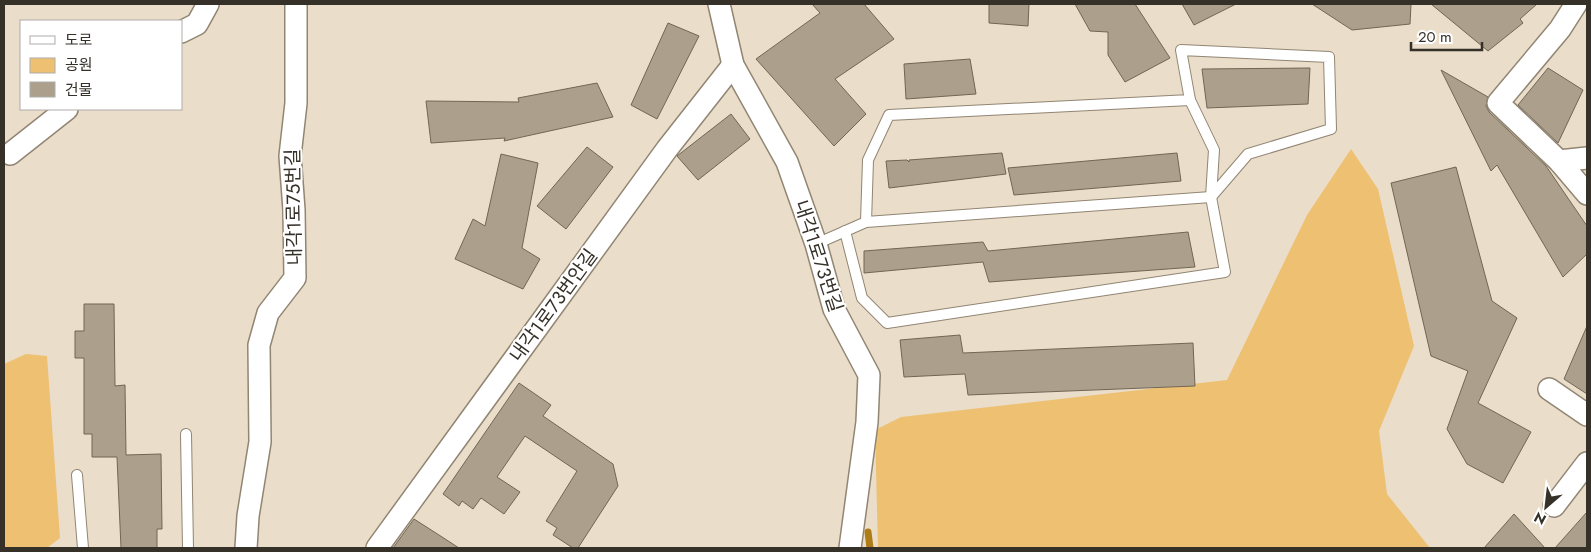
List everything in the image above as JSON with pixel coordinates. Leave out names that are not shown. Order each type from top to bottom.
[{"type":"street","points":[[182,32],[197,24],[208,4]]},
{"type":"street","name":"내각1로75번길","points":[[246,548],[248,516],[260,442],[259,345],[268,313],[295,278],[294,210],[290,156],[296,103],[296,4]]},
{"type":"street","name":"내각1로73번길","points":[[718,4],[733,65],[787,162],[816,244],[834,309],[869,375],[868,422],[850,548]]},
{"type":"street","points":[[1576,4],[1560,29],[1498,103],[1559,161],[1587,194]]},
{"type":"street","name":"내각1로73번안길","points":[[377,548],[667,149],[733,65]]},
{"type":"street","points":[[7,150],[66,110]]},
{"type":"street","points":[[1559,161],[1587,158]]},
{"type":"street","points":[[1549,388],[1587,415]]},
{"type":"street","points":[[1554,506],[1587,463]]},
{"type":"lane","points":[[816,244],[845,231],[866,222],[1210,197],[1248,154],[1332,129],[1329,57],[1181,50],[1190,100],[1214,150],[1210,197],[1225,272],[886,323],[862,298],[845,231]]},
{"type":"lane","points":[[866,222],[868,160],[889,115],[1190,100]]},
{"type":"lane","points":[[186,434],[188,548]]},
{"type":"lane","points":[[77,475],[83,548]]},
{"type":"green space","points":[[1351,149],[1378,189],[1414,346],[1379,431],[1387,494],[1430,548],[878,548],[875,430],[901,417],[1227,380],[1307,215]]},
{"type":"green space","points":[[26,354],[47,356],[60,538],[47,548],[4,548],[4,364]]},
{"type":"building","points":[[812,4],[864,4],[894,39],[835,79],[866,114],[834,146],[756,59],[820,13]]},
{"type":"building","points":[[989,4],[1029,4],[1028,26],[989,23]]},
{"type":"building","points":[[1075,4],[1135,4],[1170,58],[1125,82],[1108,55],[1108,32],[1090,31]]},
{"type":"building","points":[[1182,4],[1236,4],[1194,25]]},
{"type":"building","points":[[1312,4],[1411,4],[1410,24],[1352,30]]},
{"type":"building","points":[[1431,4],[1537,4],[1520,19],[1523,23],[1488,51]]},
{"type":"building","points":[[668,23],[699,36],[657,119],[631,105]]},
{"type":"building","points":[[970,59],[976,94],[906,99],[904,64]]},
{"type":"building","points":[[1310,68],[1308,104],[1207,108],[1202,69]]},
{"type":"building","points":[[1548,68],[1583,90],[1558,143],[1518,105]]},
{"type":"building","points":[[1441,70],[1488,97],[1486,106],[1489,112],[1546,166],[1587,226],[1587,254],[1563,277],[1497,165],[1491,171]]},
{"type":"building","points":[[597,83],[613,117],[504,141],[505,138],[431,143],[426,101],[519,102],[518,98]]},
{"type":"building","points":[[731,114],[750,139],[698,180],[677,156]]},
{"type":"building","points":[[587,147],[613,167],[566,229],[537,206]]},
{"type":"building","points":[[1002,153],[1006,174],[889,188],[886,161],[907,160],[909,162],[909,160]]},
{"type":"building","points":[[1177,153],[1181,181],[1014,195],[1008,168]]},
{"type":"building","points":[[501,154],[538,163],[522,248],[540,259],[523,289],[455,259],[473,219],[485,226]]},
{"type":"building","points":[[1456,167],[1492,301],[1517,318],[1478,403],[1531,432],[1503,483],[1467,464],[1447,429],[1468,371],[1431,356],[1391,183]]},
{"type":"building","points":[[1188,232],[1195,267],[989,282],[983,262],[864,273],[864,251],[983,242],[988,251]]},
{"type":"building","points":[[84,304],[114,304],[115,386],[125,385],[126,455],[161,454],[162,529],[157,529],[157,548],[121,548],[117,457],[92,457],[92,434],[84,434],[84,358],[75,358],[75,331],[84,331]]},
{"type":"building","points":[[1587,326],[1587,394],[1564,379]]},
{"type":"building","points":[[960,335],[963,353],[1193,343],[1195,386],[968,395],[965,374],[904,377],[900,340]]},
{"type":"building","points":[[519,383],[551,405],[543,416],[613,464],[618,486],[578,548],[573,548],[553,535],[557,528],[546,521],[577,471],[525,436],[497,477],[520,492],[504,514],[481,498],[473,509],[462,501],[459,506],[443,494]]},
{"type":"building","points":[[1587,512],[1587,548],[1555,548]]},
{"type":"building","points":[[1514,514],[1545,548],[1484,548]]},
{"type":"building","points":[[414,519],[439,535],[459,548],[393,548]]},
{"type":"waterway","points":[[868,532],[870,548]]}]
